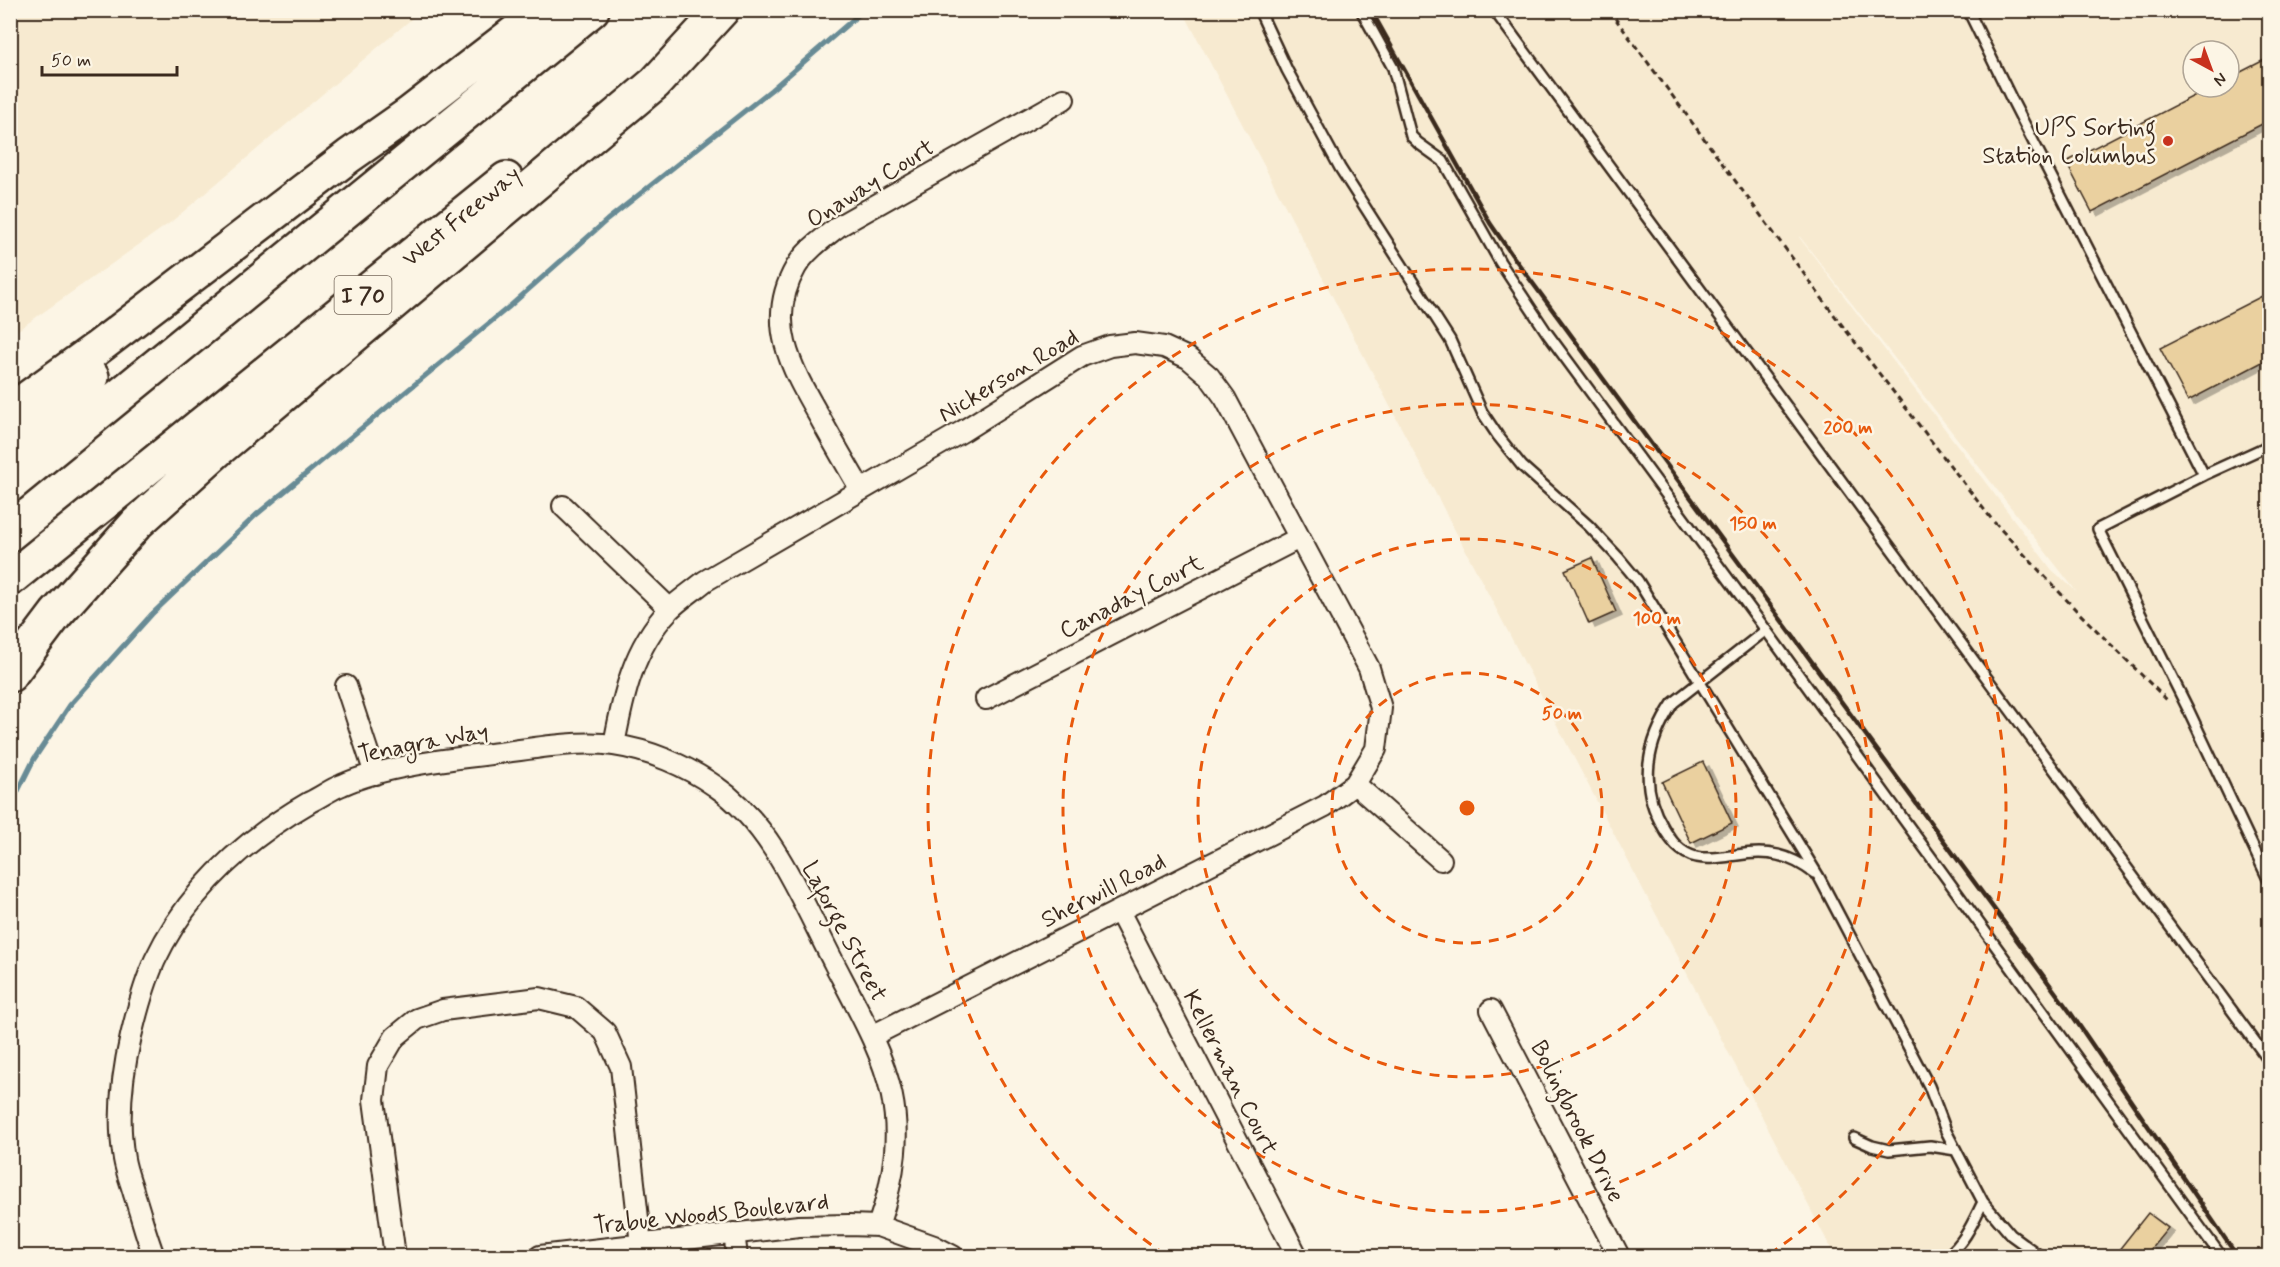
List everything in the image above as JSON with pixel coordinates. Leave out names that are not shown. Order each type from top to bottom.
[{"type":"highway","points":[[10,411],[349,156],[409,114],[544,10]]},
{"type":"highway","points":[[10,485],[592,10]]},
{"type":"highway","name":"West Freeway","points":[[10,579],[715,10]]},
{"type":"highway","points":[[10,675],[56,614],[137,522],[220,448],[655,83],[722,10]]},
{"type":"highway","points":[[10,444],[356,162],[409,114]]},
{"type":"street","name":"Onaway Court","points":[[861,490],[796,378],[785,351],[781,322],[785,290],[797,266],[816,244],[839,226],[1064,99]]},
{"type":"street","name":"Nickerson Road","points":[[614,745],[632,666],[649,634],[670,609],[705,581],[963,431],[1082,356],[1110,346],[1135,343],[1164,347],[1188,358],[1209,376],[1225,398],[1369,668],[1381,708],[1376,749],[1355,784]]},
{"type":"street","points":[[563,506],[670,609]]},
{"type":"street","name":"Canaday Court","points":[[986,699],[1299,538]]},
{"type":"street","points":[[346,686],[375,774]]},
{"type":"street","name":"Tenagra Way","points":[[154,1257],[124,1160],[121,1108],[125,1059],[138,1008],[155,960],[179,920],[208,880],[247,843],[288,815],[342,784],[375,774],[445,761],[549,747],[614,745]]},
{"type":"street","name":"Laforge Street","points":[[614,745],[651,755],[688,770],[716,786],[741,807],[764,835],[786,871],[872,1036],[888,1074],[895,1106],[897,1134],[890,1193],[878,1226]]},
{"type":"street","points":[[1355,784],[1441,860]]},
{"type":"street","name":"Sherwill Road","points":[[872,1036],[1325,806],[1355,784]]},
{"type":"street","name":"Kellerman Court","points":[[1119,910],[1297,1257]]},
{"type":"street","points":[[395,1257],[374,1100],[378,1066],[395,1037],[417,1019],[443,1010],[539,999],[576,1007],[605,1032],[621,1067],[641,1245]]},
{"type":"street","name":"Bolingbrook Drive","points":[[1491,1010],[1619,1257]]},
{"type":"street","name":"Trabue Woods Boulevard","points":[[540,1257],[799,1226],[878,1226],[934,1246],[953,1257]]},
{"type":"street","points":[[734,1233],[737,1257]]},
{"type":"lane","points":[[1259,10],[1287,70],[1340,168],[1450,340],[1487,420],[1522,466],[1589,526],[1638,581],[1698,683],[1819,877],[1929,1086],[1956,1150],[1983,1202],[2012,1235],[2040,1257]]},
{"type":"lane","points":[[1361,10],[1393,68],[1411,136],[1443,161],[1500,261],[1547,333],[1766,630],[2221,1257]]},
{"type":"lane","points":[[1494,10],[2270,1062]]},
{"type":"lane","points":[[1968,10],[2204,475]]},
{"type":"lane","points":[[2270,445],[2204,475],[2098,529],[2188,709],[2270,883]]},
{"type":"lane","points":[[1766,630],[1673,704],[1663,719],[1651,748],[1648,766],[1650,799],[1656,816],[1667,835],[1676,846],[1695,856],[1707,858],[1754,852],[1777,854],[1797,861],[1819,877]]},
{"type":"lane","points":[[1854,1138],[1888,1150],[1930,1146],[1956,1150]]},
{"type":"lane","points":[[1947,1257],[1968,1232],[1983,1202]]},
{"type":"path","points":[[1610,10],[1838,320],[1993,521],[2077,611],[2175,709]]},
{"type":"shaded area","points":[[11,10],[421,11],[171,222],[11,335]]},
{"type":"shaded area","points":[[1183,11],[2269,11],[2269,1256],[1835,1256]],"holes":[[[1800,237],[2076,591],[2052,570]]]},
{"type":"building","name":"UPS Sorting Station Columbus","points":[[2270,57],[2270,120],[2092,212],[2066,162],[2188,99],[2241,99],[2241,72]]},
{"type":"building","points":[[2270,292],[2270,358],[2188,401],[2160,348]]},
{"type":"building","points":[[1592,558],[1616,612],[1589,624],[1565,570]]},
{"type":"building","points":[[1703,762],[1732,823],[1691,843],[1662,782]]},
{"type":"building","points":[[2148,1213],[2168,1228],[2145,1256],[2114,1256]]},
{"type":"waterway","points":[[10,807],[34,759],[70,705],[152,614],[256,515],[510,306],[607,220],[771,90],[864,10]]},
{"type":"railway","points":[[1371,10],[1490,223],[1512,255],[2070,1012],[2237,1256]]},
{"type":"place","name":"UPS Sorting Station Columbus","points":[[2168,141]]}]
